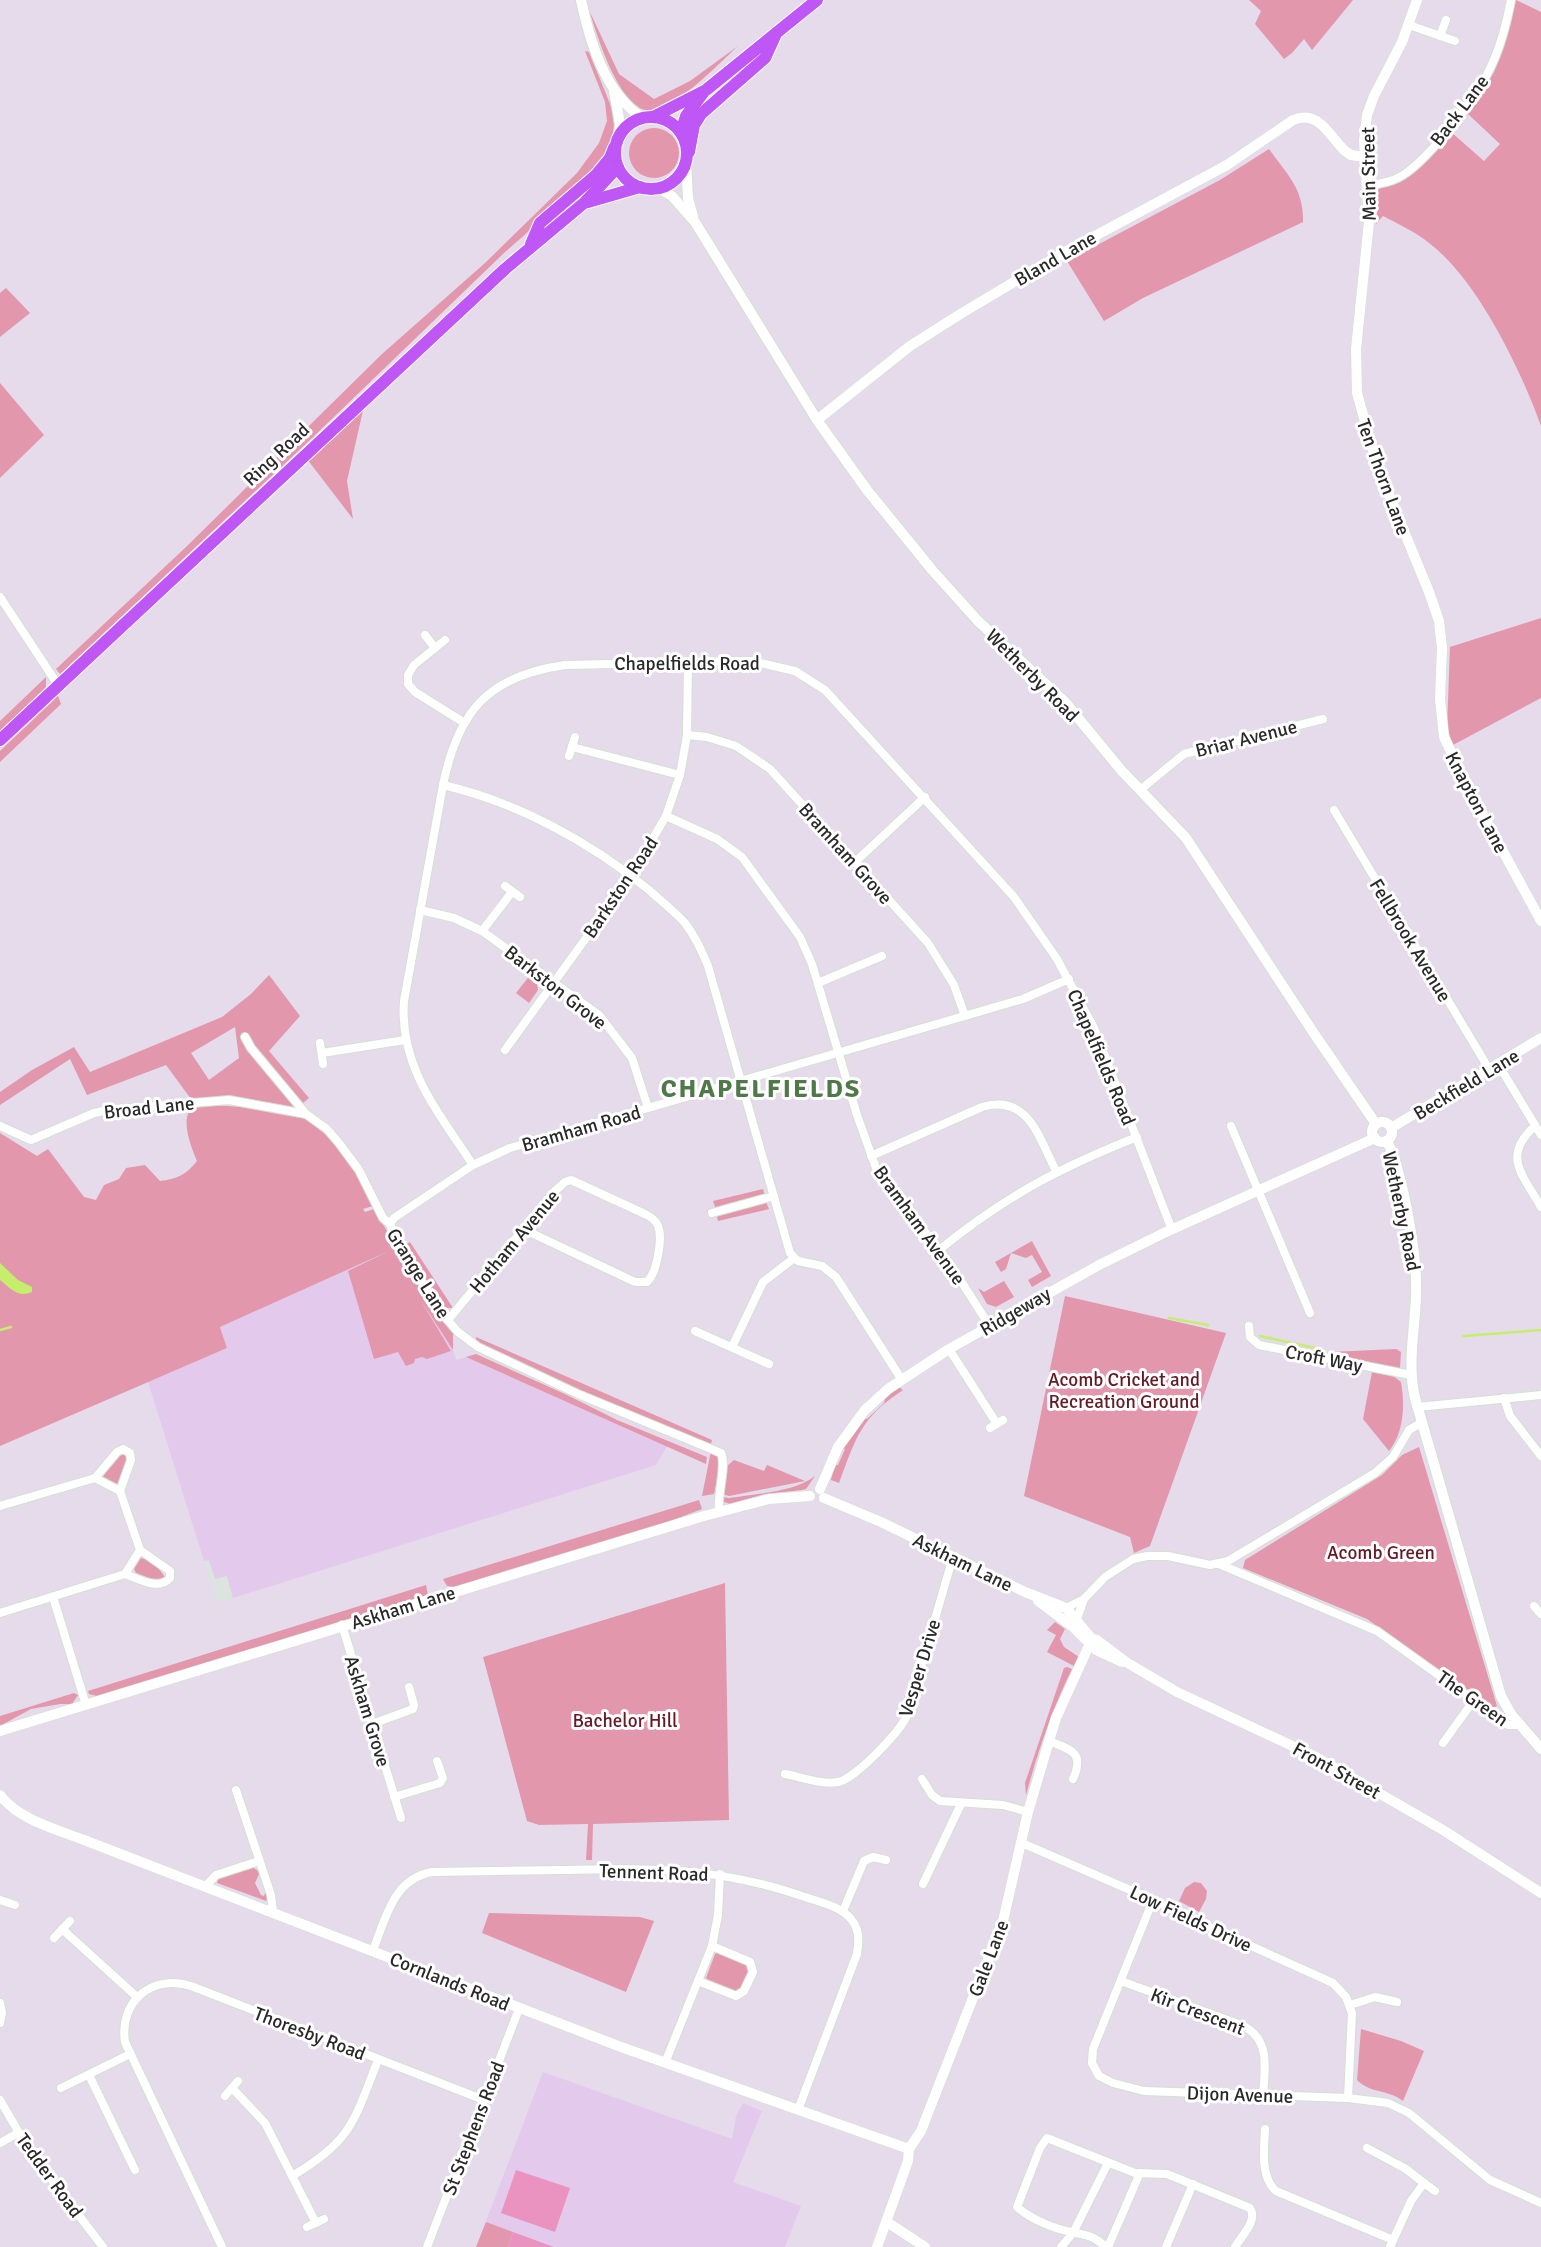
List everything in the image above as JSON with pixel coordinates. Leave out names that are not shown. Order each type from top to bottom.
[{"type":"highway","points":[[681,133],[686,116],[706,90],[817,0]]},
{"type":"highway","points":[[620,134],[615,152],[618,167],[624,176],[640,187],[658,188],[676,179],[686,166],[692,136],[701,114],[765,58],[777,32]]},
{"type":"highway","points":[[530,248],[540,223],[603,168],[620,134],[629,125],[706,90]]},
{"type":"highway","points":[[648,118],[668,122],[681,133],[687,151],[686,166]]},
{"type":"highway","name":"Ring Road","points":[[0,740],[310,448],[530,248],[584,203],[618,167]]},
{"type":"highway","name":"Ring Road","points":[[584,203],[640,187]]},
{"type":"main road","points":[[581,0],[597,55],[613,88],[619,111],[620,134]]},
{"type":"main road","points":[[613,88],[628,107],[648,118]]},
{"type":"main road","name":"Wetherby Road","points":[[686,166],[688,198],[695,222]]},
{"type":"main road","name":"Wetherby Road","points":[[658,188],[672,196],[695,222],[817,420],[867,490],[978,621],[1065,702],[1193,847],[1376,1125]]},
{"type":"main road","points":[[1386,1123],[1391,1128],[1391,1136],[1387,1141],[1381,1142],[1375,1138],[1373,1130],[1376,1125],[1386,1123]]},
{"type":"main road","name":"Wetherby Road","points":[[1387,1141],[1399,1181],[1416,1270],[1411,1375],[1417,1406]]},
{"type":"main road","name":"The Green","points":[[1417,1406],[1493,1673],[1501,1696],[1519,1725]]},
{"type":"main road","points":[[1519,1725],[1541,1749]]},
{"type":"street","name":"Main Street","points":[[1369,234],[1365,127],[1370,105],[1409,25],[1417,0]]},
{"type":"street","name":"Back Lane","points":[[1367,186],[1402,176],[1454,121],[1489,72],[1501,41],[1511,0]]},
{"type":"street","points":[[1440,36],[1446,20]]},
{"type":"street","points":[[1409,25],[1455,41]]},
{"type":"street","name":"Bland Lane","points":[[817,420],[910,346],[962,313],[1088,239],[1227,165],[1293,120],[1305,116],[1320,122],[1345,151],[1351,155],[1365,157]]},
{"type":"street","name":"Ten Thorn Lane","points":[[1369,234],[1356,349],[1357,393],[1378,468],[1439,621],[1443,648],[1442,675]]},
{"type":"street","points":[[0,597],[58,685]]},
{"type":"street","points":[[425,635],[435,648]]},
{"type":"street","points":[[446,640],[414,665],[408,675],[408,684],[415,692],[463,722]]},
{"type":"street","name":"Chapelfields Road","points":[[473,1165],[417,1078],[405,1040],[404,1001],[449,754],[463,722],[495,689],[515,677],[540,668],[565,665],[752,661],[784,667],[805,676],[837,701],[1021,906],[1069,979],[1094,1028],[1172,1230]]},
{"type":"street","name":"Barkston Road","points":[[505,1051],[631,876],[666,816],[680,775],[687,735],[688,662]]},
{"type":"street","name":"Knapton Lane","points":[[1442,675],[1441,718],[1447,746],[1541,921]]},
{"type":"street","name":"Briar Avenue","points":[[1140,790],[1184,754],[1324,719]]},
{"type":"street","name":"Bramham Grove","points":[[687,735],[722,741],[758,759],[914,926],[939,958],[954,985],[965,1016]]},
{"type":"street","points":[[569,756],[575,737]]},
{"type":"street","points":[[572,747],[680,775]]},
{"type":"street","points":[[443,785],[489,798],[567,835],[631,876],[685,923],[702,951],[793,1259]]},
{"type":"street","points":[[855,862],[925,797]]},
{"type":"street","name":"Fellbrook Avenue","points":[[1334,810],[1493,1067],[1541,1135]]},
{"type":"street","name":"Bramham Avenue","points":[[666,816],[717,839],[742,857],[800,937],[818,982],[870,1156],[887,1185],[964,1283],[989,1325]]},
{"type":"street","points":[[482,931],[512,892]]},
{"type":"street","name":"Barkston Grove","points":[[420,910],[454,918],[482,931],[599,1016],[614,1032],[636,1067],[648,1108]]},
{"type":"street","points":[[818,982],[882,956]]},
{"type":"street","name":"Bramham Road","points":[[390,1224],[394,1218],[473,1165],[510,1148],[1032,996],[1069,979]]},
{"type":"street","name":"Grange Lane","points":[[245,1037],[251,1048],[306,1114],[327,1129],[343,1148],[359,1170],[415,1273],[448,1320],[467,1340],[502,1361],[721,1453],[724,1462],[718,1496],[719,1512]]},
{"type":"street","name":"Beckfield Lane","points":[[1391,1128],[1541,1038]]},
{"type":"street","points":[[322,1053],[405,1040]]},
{"type":"street","points":[[320,1043],[323,1063]]},
{"type":"street","name":"Broad Lane","points":[[0,1126],[31,1140],[94,1113],[108,1110],[229,1100],[306,1114]]},
{"type":"street","points":[[870,1156],[982,1107],[997,1104],[1014,1107],[1027,1116],[1056,1171]]},
{"type":"street","points":[[1231,1126],[1310,1313]]},
{"type":"street","points":[[1535,1126],[1520,1140],[1516,1152],[1518,1165],[1541,1207]]},
{"type":"street","points":[[939,1250],[985,1214],[1056,1171],[1137,1137]]},
{"type":"street","name":"Ridgeway","points":[[822,1494],[838,1447],[854,1422],[876,1399],[949,1349],[1089,1270],[1375,1138]]},
{"type":"street","name":"Hotham Avenue","points":[[448,1320],[523,1229],[560,1185],[571,1180],[656,1222],[660,1233],[656,1270],[647,1282],[635,1282],[523,1229]]},
{"type":"street","points":[[712,1213],[774,1196]]},
{"type":"street","points":[[732,1347],[762,1282],[793,1259]]},
{"type":"street","points":[[793,1259],[822,1266],[836,1277],[902,1380]]},
{"type":"street","name":"Croft Way","points":[[1249,1326],[1250,1337],[1259,1345],[1411,1375]]},
{"type":"street","points":[[695,1331],[769,1364]]},
{"type":"street","points":[[949,1349],[997,1424]]},
{"type":"street","points":[[1417,1406],[1541,1395]]},
{"type":"street","points":[[1504,1398],[1510,1416],[1541,1455]]},
{"type":"street","points":[[1219,1564],[1236,1557],[1375,1473],[1393,1457],[1409,1430],[1421,1423]]},
{"type":"street","points":[[0,1506],[96,1478],[117,1452],[123,1449],[130,1453],[131,1460],[120,1491],[139,1550],[170,1571],[170,1578],[166,1583],[158,1585],[125,1574],[0,1613]]},
{"type":"street","points":[[96,1478],[120,1491]]},
{"type":"street","name":"Askham Lane","points":[[0,1731],[719,1512],[769,1499],[810,1496],[811,1501],[817,1504],[822,1494],[1025,1592],[1066,1608],[1077,1619],[1093,1645]]},
{"type":"street","points":[[125,1574],[139,1550]]},
{"type":"street","name":"The Green","points":[[1084,1599],[1105,1577],[1133,1559],[1168,1556],[1210,1565],[1219,1564],[1367,1626],[1414,1656],[1508,1725],[1519,1725]]},
{"type":"street","name":"Vesper Drive","points":[[785,1774],[828,1783],[842,1782],[855,1773],[902,1725],[953,1557]]},
{"type":"street","name":"Askham Lane","points":[[1025,1592],[1093,1645]]},
{"type":"street","points":[[53,1597],[86,1705]]},
{"type":"street","points":[[1066,1608],[1084,1599]]},
{"type":"street","points":[[1077,1619],[1084,1599]]},
{"type":"street","points":[[1534,1606],[1541,1614]]},
{"type":"street","name":"Askham Grove","points":[[342,1625],[401,1818]]},
{"type":"street","name":"Front Street","points":[[1093,1645],[1177,1692],[1316,1757],[1443,1830],[1541,1893]]},
{"type":"street","name":"Gale Lane","points":[[877,2247],[908,2161],[908,2149],[921,2131],[1003,1922],[1028,1812],[1056,1718],[1093,1645]]},
{"type":"street","points":[[372,1724],[412,1709],[414,1705],[409,1687]]},
{"type":"street","points":[[1443,1743],[1474,1700]]},
{"type":"street","points":[[1049,1741],[1075,1754],[1078,1767],[1073,1779]]},
{"type":"street","points":[[394,1797],[440,1783],[443,1778],[437,1761]]},
{"type":"street","points":[[922,1779],[932,1795],[940,1801],[982,1803],[1028,1812]]},
{"type":"street","points":[[236,1790],[271,1895],[273,1912]]},
{"type":"street","name":"Cornlands Road","points":[[0,1795],[25,1816],[519,2009],[908,2149]]},
{"type":"street","points":[[923,1884],[961,1804]]},
{"type":"street","name":"Low Fields Drive","points":[[1022,1843],[1323,1978],[1340,1989],[1350,2005]]},
{"type":"street","points":[[798,2110],[857,1954],[859,1934],[843,1911],[864,1861],[873,1857],[886,1860]]},
{"type":"street","points":[[206,1886],[216,1875],[259,1861]]},
{"type":"street","name":"Tennent Road","points":[[373,1950],[396,1895],[409,1880],[424,1874],[650,1868],[720,1874],[775,1887],[843,1911]]},
{"type":"street","points":[[665,2063],[712,1946],[718,1915],[720,1874]]},
{"type":"street","points":[[0,1900],[15,1905]]},
{"type":"street","name":"Dijon Avenue","points":[[1153,1900],[1092,2056],[1091,2063],[1099,2076],[1113,2083],[1144,2091],[1377,2101],[1400,2108],[1490,2180],[1541,2203]]},
{"type":"street","points":[[54,1938],[70,1921]]},
{"type":"street","points":[[62,1929],[137,1997],[125,2022],[124,2032],[130,2054],[222,2247]]},
{"type":"street","points":[[698,1981],[736,1996],[744,1991],[753,1972],[750,1962],[712,1946]]},
{"type":"street","name":"Kir Crescent","points":[[1121,1981],[1241,2025],[1254,2033],[1265,2056],[1264,2095]]},
{"type":"street","name":"Thoresby Road","points":[[137,1997],[163,1983],[182,1984],[484,2100]]},
{"type":"street","points":[[1348,2098],[1352,2022],[1350,2005],[1376,1997],[1397,2002]]},
{"type":"street","points":[[0,2003],[0,2023]]},
{"type":"street","name":"St Stephens Road","points":[[427,2247],[519,2009]]},
{"type":"street","points":[[61,2088],[130,2054]]},
{"type":"street","points":[[292,2176],[327,2154],[345,2135],[358,2112],[378,2060]]},
{"type":"street","points":[[89,2075],[135,2170]]},
{"type":"street","points":[[225,2096],[235,2085],[265,2123],[316,2223]]},
{"type":"street","name":"Tedder Road","points":[[0,2100],[18,2133],[103,2247]]},
{"type":"street","points":[[1265,2129],[1264,2157],[1269,2185],[1391,2244],[1410,2201],[1424,2183]]},
{"type":"street","points":[[0,2143],[18,2133]]},
{"type":"street","points":[[1140,2173],[1107,2247],[1091,2235],[1073,2233],[1026,2215],[1017,2207],[1040,2148],[1047,2138],[1135,2173],[1140,2173],[1167,2174],[1250,2208],[1254,2213],[1253,2220],[1235,2247]]},
{"type":"street","points":[[1367,2148],[1406,2169],[1435,2191]]},
{"type":"street","points":[[1061,2247],[1073,2233],[1108,2163]]},
{"type":"street","points":[[1166,2247],[1193,2184]]},
{"type":"street","points":[[887,2222],[925,2247]]},
{"type":"shaded area","points":[[389,1251],[453,1350],[456,1360],[466,1357],[667,1446],[656,1465],[233,1598],[227,1576],[215,1579],[209,1560],[204,1561],[148,1382],[227,1348],[220,1327]]},
{"type":"shaded area","points":[[0,1263],[18,1280],[32,1287],[32,1292],[19,1293],[0,1280]]},
{"type":"shaded area","points":[[209,1559],[226,1576],[233,1598],[217,1603],[204,1561]]},
{"type":"shaded area","points":[[543,2072],[732,2139],[736,2116],[743,2103],[762,2111],[733,2182],[801,2206],[785,2247],[476,2247]]},
{"type":"shaded area","points":[[516,2170],[570,2188],[555,2232],[501,2213]]},
{"type":"shaded area","points":[[513,2232],[554,2247],[508,2247]]},
{"type":"green space","points":[[1249,0],[1353,0],[1312,50],[1304,39],[1284,59],[1255,24],[1261,11]]},
{"type":"green space","points":[[1516,0],[1541,12],[1541,426],[1522,379],[1496,327],[1464,279],[1447,259],[1418,235],[1383,216],[1376,224],[1372,195],[1378,187],[1408,177],[1451,132],[1484,161],[1500,144],[1468,111],[1494,72],[1507,37]]},
{"type":"green space","points":[[589,10],[619,74],[654,99],[690,81],[738,46],[684,94],[661,109],[652,111],[640,108],[620,86],[604,53]]},
{"type":"green space","points":[[585,51],[589,52],[613,111],[614,128],[609,151],[596,172],[504,253],[310,440],[60,674],[56,669],[186,547],[382,354],[485,263],[577,173],[599,143],[607,121],[605,102]]},
{"type":"green space","points":[[654,128],[672,135],[679,153],[672,171],[654,178],[636,171],[629,153],[636,135]]},
{"type":"green space","points":[[1269,149],[1297,191],[1303,210],[1303,222],[1143,298],[1104,321],[1067,261],[1220,180]]},
{"type":"green space","points":[[6,288],[30,313],[0,337],[0,293]]},
{"type":"green space","points":[[0,383],[44,435],[0,478]]},
{"type":"green space","points":[[364,406],[347,481],[353,519],[307,459]]},
{"type":"green space","points":[[1541,618],[1541,698],[1453,745],[1447,728],[1450,647]]},
{"type":"green space","points":[[46,677],[46,687],[0,731],[0,721]]},
{"type":"green space","points":[[58,696],[61,704],[0,762],[0,751]]},
{"type":"green space","points":[[531,974],[536,978],[538,990],[529,1003],[516,993]]},
{"type":"green space","points":[[269,975],[300,1016],[269,1051],[309,1098],[297,1108],[216,1098],[191,1099],[166,1065],[87,1095],[70,1059],[0,1105],[0,1092],[32,1070],[74,1047],[90,1072],[222,1017],[251,994]],"holes":[[[235,1027],[239,1058],[209,1080],[191,1053]]]},
{"type":"green space","points":[[200,1105],[304,1117],[331,1139],[354,1167],[373,1206],[363,1209],[365,1212],[374,1209],[430,1304],[455,1333],[453,1350],[420,1299],[451,1351],[427,1359],[415,1359],[414,1363],[406,1366],[398,1352],[374,1359],[348,1271],[389,1251],[220,1327],[227,1348],[0,1446],[0,1133],[37,1156],[48,1149],[84,1197],[96,1200],[104,1185],[119,1179],[126,1168],[145,1165],[160,1181],[189,1170],[197,1161],[188,1133],[189,1111]]},
{"type":"green space","points":[[763,1189],[765,1196],[718,1208],[713,1201]]},
{"type":"green space","points":[[766,1202],[769,1209],[718,1221],[720,1214]]},
{"type":"green space","points":[[1032,1241],[1051,1276],[1032,1287],[1028,1280],[1042,1272],[1032,1255],[1026,1258],[1011,1253],[1006,1269],[1001,1272],[995,1262]]},
{"type":"green space","points":[[410,1242],[453,1308],[440,1305],[441,1301],[430,1284],[426,1283],[404,1246]]},
{"type":"green space","points":[[1004,1281],[1014,1297],[996,1307],[987,1304],[978,1288],[984,1292]]},
{"type":"green space","name":"Acomb Cricket and Recreation Ground","points":[[1065,1296],[1226,1333],[1150,1546],[1134,1553],[1130,1537],[1024,1496]]},
{"type":"green space","points":[[476,1337],[712,1440],[711,1444],[562,1384],[476,1341]]},
{"type":"green space","points":[[1396,1349],[1401,1352],[1400,1368],[1397,1369],[1329,1355],[1330,1352]]},
{"type":"green space","points":[[476,1354],[617,1420],[707,1457],[706,1464],[466,1357]]},
{"type":"green space","points":[[1372,1372],[1393,1376],[1401,1382],[1402,1418],[1398,1435],[1389,1451],[1363,1419]]},
{"type":"green space","points":[[899,1387],[903,1390],[877,1410],[861,1430],[839,1483],[831,1480],[835,1465],[838,1465],[845,1449],[843,1448],[863,1418],[867,1419],[884,1403],[885,1398]]},
{"type":"green space","name":"Acomb Green","points":[[1419,1447],[1497,1706],[1494,1708],[1367,1619],[1243,1568],[1245,1560],[1382,1475],[1402,1455]]},
{"type":"green space","points":[[711,1451],[719,1457],[720,1466],[714,1494],[702,1496]]},
{"type":"green space","points":[[122,1452],[128,1455],[129,1459],[117,1485],[103,1476]]},
{"type":"green space","points":[[734,1460],[764,1471],[767,1465],[805,1481],[729,1496],[721,1494],[727,1466]]},
{"type":"green space","points":[[815,1476],[806,1489],[802,1490],[765,1494],[730,1504],[722,1501],[721,1497],[786,1489]]},
{"type":"green space","points":[[699,1500],[702,1509],[657,1526],[455,1587],[447,1586],[443,1579]]},
{"type":"green space","points":[[140,1558],[154,1565],[165,1578],[159,1582],[136,1573],[133,1566]]},
{"type":"green space","name":"Bachelor Hill","points":[[725,1583],[729,1820],[593,1824],[592,1860],[586,1860],[588,1824],[539,1825],[527,1821],[483,1657]]},
{"type":"green space","points":[[426,1585],[428,1595],[97,1696],[89,1694],[88,1691]]},
{"type":"green space","points":[[1055,1622],[1065,1629],[1060,1639],[1064,1647],[1079,1657],[1074,1666],[1047,1652],[1056,1635],[1047,1630]]},
{"type":"green space","points":[[1064,1668],[1072,1669],[1046,1731],[1026,1795],[1025,1783]]},
{"type":"green space","points":[[74,1693],[78,1695],[72,1704],[31,1709],[0,1726],[0,1716]]},
{"type":"green space","points":[[252,1867],[260,1872],[255,1883],[261,1895],[264,1896],[266,1891],[266,1901],[217,1883],[219,1876]]},
{"type":"green space","points":[[1194,1882],[1201,1883],[1207,1891],[1199,1912],[1179,1901],[1185,1888]]},
{"type":"green space","points":[[489,1913],[640,1917],[654,1921],[626,1992],[482,1933]]},
{"type":"green space","points":[[719,1952],[749,1965],[750,1970],[741,1991],[736,1994],[706,1978],[715,1954]]},
{"type":"green space","points":[[1361,2029],[1424,2051],[1403,2101],[1368,2088],[1357,2080]]},
{"type":"green space","points":[[486,2222],[513,2232],[508,2247],[476,2247]]},
{"type":"waterway","points":[[1169,1318],[1208,1325]]},
{"type":"waterway","points":[[0,1330],[11,1327]]},
{"type":"waterway","points":[[1463,1336],[1541,1330]]},
{"type":"waterway","points":[[1260,1336],[1324,1350]]},
{"type":"district","name":"CHAPELFIELDS","points":[[761,1088]]}]
